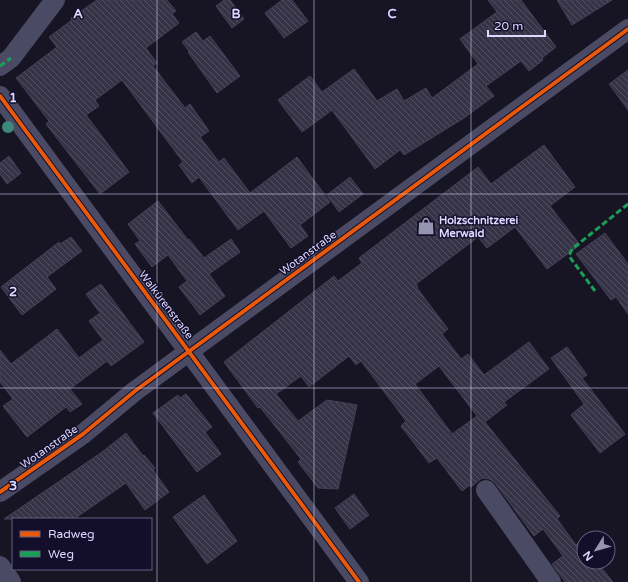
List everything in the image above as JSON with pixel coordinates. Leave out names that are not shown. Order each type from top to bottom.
[{"type":"street","points":[[0,66],[11,58],[55,0]]},
{"type":"street","name":"Wotanstraße","points":[[0,492],[83,434],[135,391],[628,29]]},
{"type":"street","name":"Walkürenstraße","points":[[0,96],[359,582]]},
{"type":"street","points":[[486,490],[551,582]]},
{"type":"street","points":[[0,566],[11,582]]},
{"type":"building","points":[[97,0],[167,0],[176,11],[172,14],[179,23],[146,48],[157,63],[153,66],[185,108],[190,104],[209,131],[200,137],[219,162],[224,158],[250,193],[297,157],[330,202],[300,225],[308,236],[291,248],[264,211],[238,230],[199,177],[192,183],[179,165],[183,162],[122,80],[95,100],[99,106],[86,115],[129,172],[100,194],[46,124],[49,121],[16,78],[57,47],[49,37],[72,20],[71,18]]},
{"type":"building","points":[[224,0],[230,0],[244,19],[232,28],[216,6]]},
{"type":"building","points":[[282,0],[292,0],[308,21],[284,38],[265,13]]},
{"type":"building","points":[[488,0],[521,0],[556,47],[529,71],[521,61],[486,86],[494,96],[464,118],[404,155],[400,150],[375,169],[332,110],[302,132],[278,100],[310,76],[322,92],[354,69],[377,101],[397,89],[404,101],[426,88],[432,98],[478,64],[460,39],[497,12]]},
{"type":"building","points":[[557,0],[612,0],[572,25]]},
{"type":"building","points":[[196,32],[203,41],[210,36],[240,76],[217,93],[182,42]]},
{"type":"building","points":[[628,70],[628,110],[609,84]]},
{"type":"building","points":[[544,145],[575,187],[550,206],[580,245],[547,269],[515,227],[487,248],[478,237],[416,284],[418,287],[417,288],[448,329],[442,334],[461,359],[468,354],[484,375],[529,342],[549,369],[504,402],[507,405],[485,422],[560,516],[557,519],[576,545],[576,570],[603,570],[613,582],[565,582],[552,564],[563,556],[543,529],[534,536],[495,483],[490,479],[482,478],[471,487],[470,485],[462,491],[437,458],[429,463],[401,426],[406,421],[361,361],[356,365],[349,356],[309,387],[301,376],[276,394],[298,421],[327,400],[357,405],[338,489],[318,488],[298,462],[301,459],[260,407],[258,408],[224,362],[334,276],[338,281],[362,263],[359,258],[478,167],[491,184]],"holes":[[[439,366],[477,416],[452,434],[415,384]]]},
{"type":"building","points":[[9,156],[21,173],[7,184],[0,174],[0,163]]},
{"type":"building","points":[[350,177],[363,194],[339,212],[327,195]]},
{"type":"building","points":[[158,201],[204,258],[231,239],[240,252],[209,274],[225,296],[200,315],[179,287],[187,281],[168,255],[152,267],[135,244],[140,241],[128,224]]},
{"type":"building","points":[[605,233],[628,264],[628,314],[616,297],[611,300],[576,254]]},
{"type":"building","points":[[71,237],[82,251],[47,277],[56,289],[22,315],[1,287],[59,242],[60,244]]},
{"type":"building","points":[[101,284],[144,342],[111,366],[107,361],[70,389],[82,404],[70,412],[66,407],[27,437],[3,406],[13,399],[0,382],[0,350],[11,364],[57,329],[79,358],[103,340],[89,321],[100,313],[86,294]]},
{"type":"building","points":[[567,347],[587,375],[582,378],[625,434],[600,453],[571,415],[584,404],[551,358]]},
{"type":"building","points":[[186,394],[212,427],[205,432],[221,454],[197,472],[153,413],[178,395],[180,398]]},
{"type":"building","points":[[126,433],[143,456],[144,455],[155,468],[153,470],[169,492],[145,510],[126,483],[75,518],[4,519],[102,452]]},
{"type":"building","points":[[354,494],[369,515],[350,529],[335,508]]},
{"type":"building","points":[[204,495],[237,541],[207,564],[173,517]]},
{"type":"marked path","points":[[0,66],[11,58]]},
{"type":"marked path","points":[[595,291],[569,256],[572,249],[628,204]]},
{"type":"cycle path","points":[[0,492],[83,434],[135,391],[628,29]]},
{"type":"cycle path","points":[[0,96],[359,582]]},
{"type":"place","name":"Holzschnitzerei Merwald","points":[[426,226]]}]
